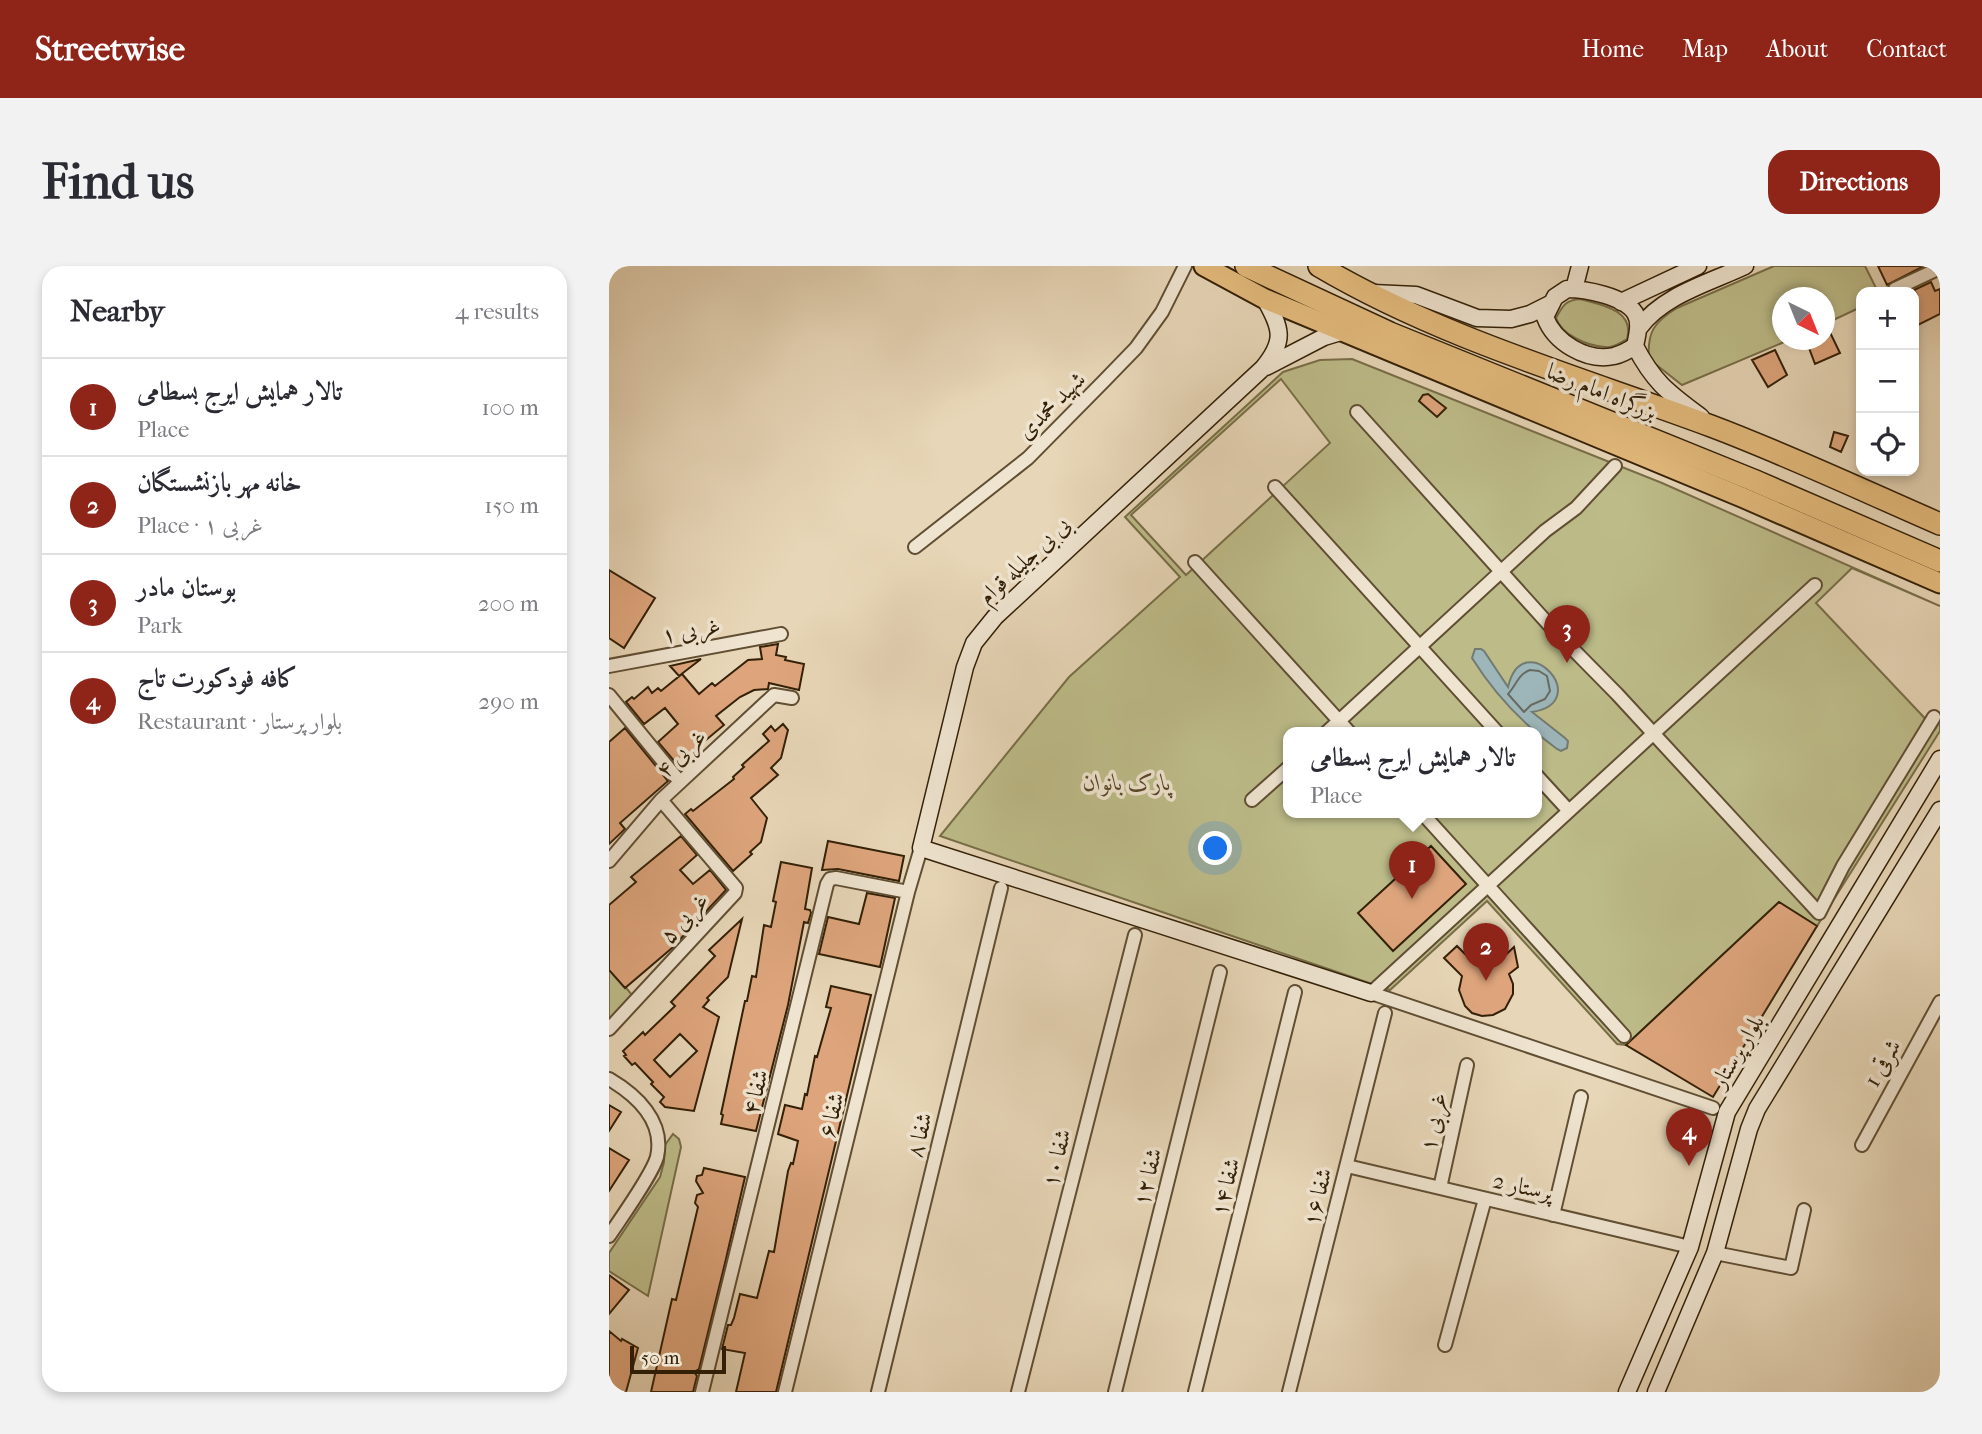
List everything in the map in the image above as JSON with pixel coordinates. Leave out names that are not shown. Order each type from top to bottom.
[{"type":"highway","name":"بزرگراه امام رضا","points":[[1246,266],[1390,333],[1749,489],[1940,561]]},
{"type":"highway","name":"بزرگراه امام رضا","points":[[1319,266],[1363,292],[1493,348],[1714,428],[1940,524]]},
{"type":"main road","points":[[1204,266],[1265,299],[1749,489],[1940,583]]},
{"type":"main road","points":[[1345,331],[1390,333]]},
{"type":"street","name":"شهید محمدی","points":[[915,547],[1028,458],[1136,348],[1162,312],[1185,266]]},
{"type":"street","points":[[1574,289],[1580,266]]},
{"type":"street","points":[[1621,302],[1698,266]]},
{"type":"street","points":[[1653,287],[1639,299],[1638,307],[1642,310],[1648,311],[1745,266]]},
{"type":"street","points":[[1899,287],[1940,268]]},
{"type":"street","points":[[1635,346],[1618,355],[1604,358],[1582,352],[1562,342],[1549,330],[1545,317],[1555,297],[1567,289],[1581,289],[1621,302],[1635,313],[1639,328]]},
{"type":"street","points":[[1363,292],[1416,295],[1477,318],[1511,319],[1530,314],[1552,303]]},
{"type":"street","points":[[1263,368],[1274,356],[1280,341],[1279,326],[1265,299]]},
{"type":"street","points":[[1663,304],[1647,317],[1639,328],[1635,346],[1649,372],[1661,386],[1714,428]]},
{"type":"street","points":[[1263,368],[1324,337],[1345,331]]},
{"type":"street","name":"بی بی جلیله قوام","points":[[921,848],[965,667],[974,643],[995,617],[1263,368]]},
{"type":"street","points":[[1357,412],[1819,913],[1843,866],[1934,717]]},
{"type":"street","points":[[1332,727],[1545,531],[1576,508],[1615,466]]},
{"type":"street","points":[[1275,487],[1493,727]]},
{"type":"street","points":[[1195,562],[1344,727]]},
{"type":"street","points":[[1371,993],[1815,584]]},
{"type":"street","name":"غربی ۱","points":[[609,666],[782,634]]},
{"type":"street","points":[[609,695],[680,782]]},
{"type":"street","name":"غربی ۴","points":[[609,860],[661,800],[774,695],[792,698]]},
{"type":"street","name":"بلوار پرستار","points":[[1627,1392],[1690,1247],[1727,1112],[1940,759]]},
{"type":"street","points":[[1252,800],[1283,772]]},
{"type":"street","points":[[1542,782],[1569,811]]},
{"type":"street","name":"غربی ۵","points":[[609,1029],[735,893],[736,888],[661,800]]},
{"type":"street","name":"بلوار پرستار","points":[[1656,1392],[1715,1253],[1749,1129],[1758,1109],[1939,815]]},
{"type":"street","points":[[1427,818],[1624,1036]]},
{"type":"street","points":[[921,848],[1371,993],[1713,1108]]},
{"type":"street","name":"شفا ۶","points":[[785,1392],[921,848]]},
{"type":"street","name":"شفا ۴","points":[[702,1392],[829,879],[836,877],[908,892]]},
{"type":"street","name":"شفا ۸","points":[[878,1392],[1001,888]]},
{"type":"street","name":"شفا ۱۰","points":[[1018,1392],[1135,935]]},
{"type":"street","name":"شفا ۱۲","points":[[1115,1392],[1220,972]]},
{"type":"street","name":"شفا ۱۴","points":[[1195,1392],[1295,992]]},
{"type":"street","name":"شرقی 1","points":[[1861,1145],[1940,1002]]},
{"type":"street","name":"شفا ۱۶","points":[[1289,1392],[1385,1013]]},
{"type":"street","name":"۱ غربی","points":[[1440,1188],[1467,1065]]},
{"type":"street","points":[[609,1079],[629,1091],[647,1110],[657,1133],[657,1157],[609,1236]]},
{"type":"street","points":[[1553,1215],[1581,1097]]},
{"type":"street","name":"پرستار 2","points":[[1347,1166],[1690,1247]]},
{"type":"street","points":[[1445,1345],[1485,1199]]},
{"type":"street","points":[[1715,1253],[1791,1268],[1804,1210]]},
{"type":"green space","points":[[1774,266],[1865,266],[1876,287],[1856,287],[1856,309],[1835,319],[1835,287],[1772,287],[1772,347],[1682,385],[1649,359],[1649,342],[1654,329],[1677,308]]},
{"type":"green space","points":[[1580,299],[1615,310],[1621,315],[1628,329],[1627,339],[1611,347],[1598,346],[1583,342],[1564,330],[1556,318],[1565,304]]},
{"type":"green space","name":"پارک بانوان","points":[[1352,359],[1662,483],[1940,606],[1852,568],[1816,603],[1935,729],[1940,721],[1940,731],[1817,926],[1779,902],[1626,1045],[1617,1044],[1487,901],[1390,990],[940,836],[1069,677],[1180,577],[1125,517],[1283,372],[1320,360]],"holes":[[[1281,379],[1330,443],[1186,575],[1131,515]]]},
{"type":"green space","points":[[609,967],[632,995],[609,1021]]},
{"type":"green space","points":[[673,1134],[679,1139],[681,1147],[648,1296],[609,1271],[609,1253],[660,1177],[665,1145]]},
{"type":"water","points":[[1475,649],[1484,651],[1508,687],[1516,669],[1527,662],[1539,664],[1550,672],[1556,683],[1557,695],[1550,705],[1532,712],[1568,741],[1567,748],[1561,751],[1557,749],[1542,736],[1542,727],[1531,727],[1510,708],[1472,658]]},
{"type":"building","points":[[1878,266],[1924,266],[1887,285]]},
{"type":"building","points":[[1931,282],[1935,291],[1940,289],[1940,314],[1919,324],[1919,288]]},
{"type":"building","points":[[1835,343],[1840,353],[1815,364],[1810,350],[1835,350]]},
{"type":"building","points":[[1775,350],[1787,375],[1768,387],[1752,360]]},
{"type":"building","points":[[1428,394],[1446,408],[1437,417],[1419,401],[1423,395]]},
{"type":"building","points":[[1834,432],[1848,436],[1841,452],[1830,447]]},
{"type":"building","points":[[609,570],[655,598],[624,648],[609,638]]},
{"type":"building","points":[[778,644],[776,655],[804,664],[799,690],[769,683],[768,689],[754,690],[740,697],[716,716],[724,725],[682,760],[680,758],[675,762],[658,742],[678,724],[665,708],[644,724],[626,702],[648,687],[652,693],[658,688],[661,691],[682,674],[699,694],[712,683],[715,686],[748,660],[762,659],[760,647]]},
{"type":"building","points":[[701,659],[679,676],[670,666]]},
{"type":"building","points":[[783,724],[788,730],[781,758],[771,768],[778,775],[751,798],[767,818],[761,842],[733,871],[685,814],[691,809],[693,811],[734,779],[744,767],[742,765],[769,741],[763,734],[771,726],[775,731]]},
{"type":"building","points":[[625,728],[668,781],[620,823],[625,829],[609,844],[609,742]]},
{"type":"building","points":[[681,836],[697,855],[680,870],[693,884],[710,870],[726,890],[672,948],[625,988],[609,970],[609,905],[636,882],[631,877]]},
{"type":"building","points":[[828,841],[904,856],[899,881],[838,869],[822,870]]},
{"type":"building","points":[[1431,846],[1466,884],[1393,951],[1358,913]]},
{"type":"building","points":[[781,862],[812,868],[805,909],[811,913],[808,923],[804,922],[788,1005],[756,1131],[721,1124],[721,1114],[745,1001],[752,976],[756,977],[764,925],[771,927]]},
{"type":"building","points":[[867,893],[895,898],[880,967],[819,954],[828,917],[859,924]]},
{"type":"building","points":[[1779,902],[1817,926],[1713,1097],[1626,1045]]},
{"type":"building","points":[[742,919],[728,977],[707,998],[709,1000],[703,1007],[719,1017],[694,1111],[665,1107],[660,1102],[664,1097],[651,1084],[653,1082],[635,1063],[632,1065],[623,1051],[643,1032],[645,1035],[675,1006],[671,1002],[715,956],[709,950]],"holes":[[[680,1034],[697,1051],[670,1077],[654,1060]]]},
{"type":"building","points":[[1457,946],[1475,964],[1497,963],[1514,947],[1518,967],[1509,974],[1513,994],[1505,1009],[1493,1015],[1482,1016],[1472,1013],[1465,1006],[1459,990],[1462,976],[1444,958]]},
{"type":"building","points":[[831,986],[871,995],[776,1392],[736,1392],[745,1353],[722,1349],[740,1294],[757,1298],[769,1251],[774,1252],[788,1171],[791,1163],[793,1164],[798,1141],[778,1134],[785,1105],[802,1109],[815,1056],[817,1057],[831,1008],[826,1007]]},
{"type":"building","points":[[609,1105],[621,1112],[609,1131]]},
{"type":"building","points":[[609,1148],[629,1160],[609,1191]]},
{"type":"building","points":[[704,1168],[745,1177],[725,1263],[699,1369],[694,1372],[697,1376],[693,1392],[651,1392],[672,1299],[676,1300],[698,1207],[695,1203],[697,1195],[703,1193],[696,1181],[697,1176],[702,1175]]},
{"type":"building","points":[[609,1275],[629,1290],[609,1314]]},
{"type":"building","points":[[609,1331],[621,1341],[622,1339],[638,1348],[626,1392],[609,1392]]},
{"type":"place","name":"بوستان مادر","points":[[1567,663]]},
{"type":"place","name":"تالار همایش ایرج بسطامی","points":[[1412,899]]},
{"type":"place","name":"خانه مهر بازنشستگان","points":[[1486,981]]},
{"type":"place","name":"کافه فودکورت تاج","points":[[1689,1166]]}]
